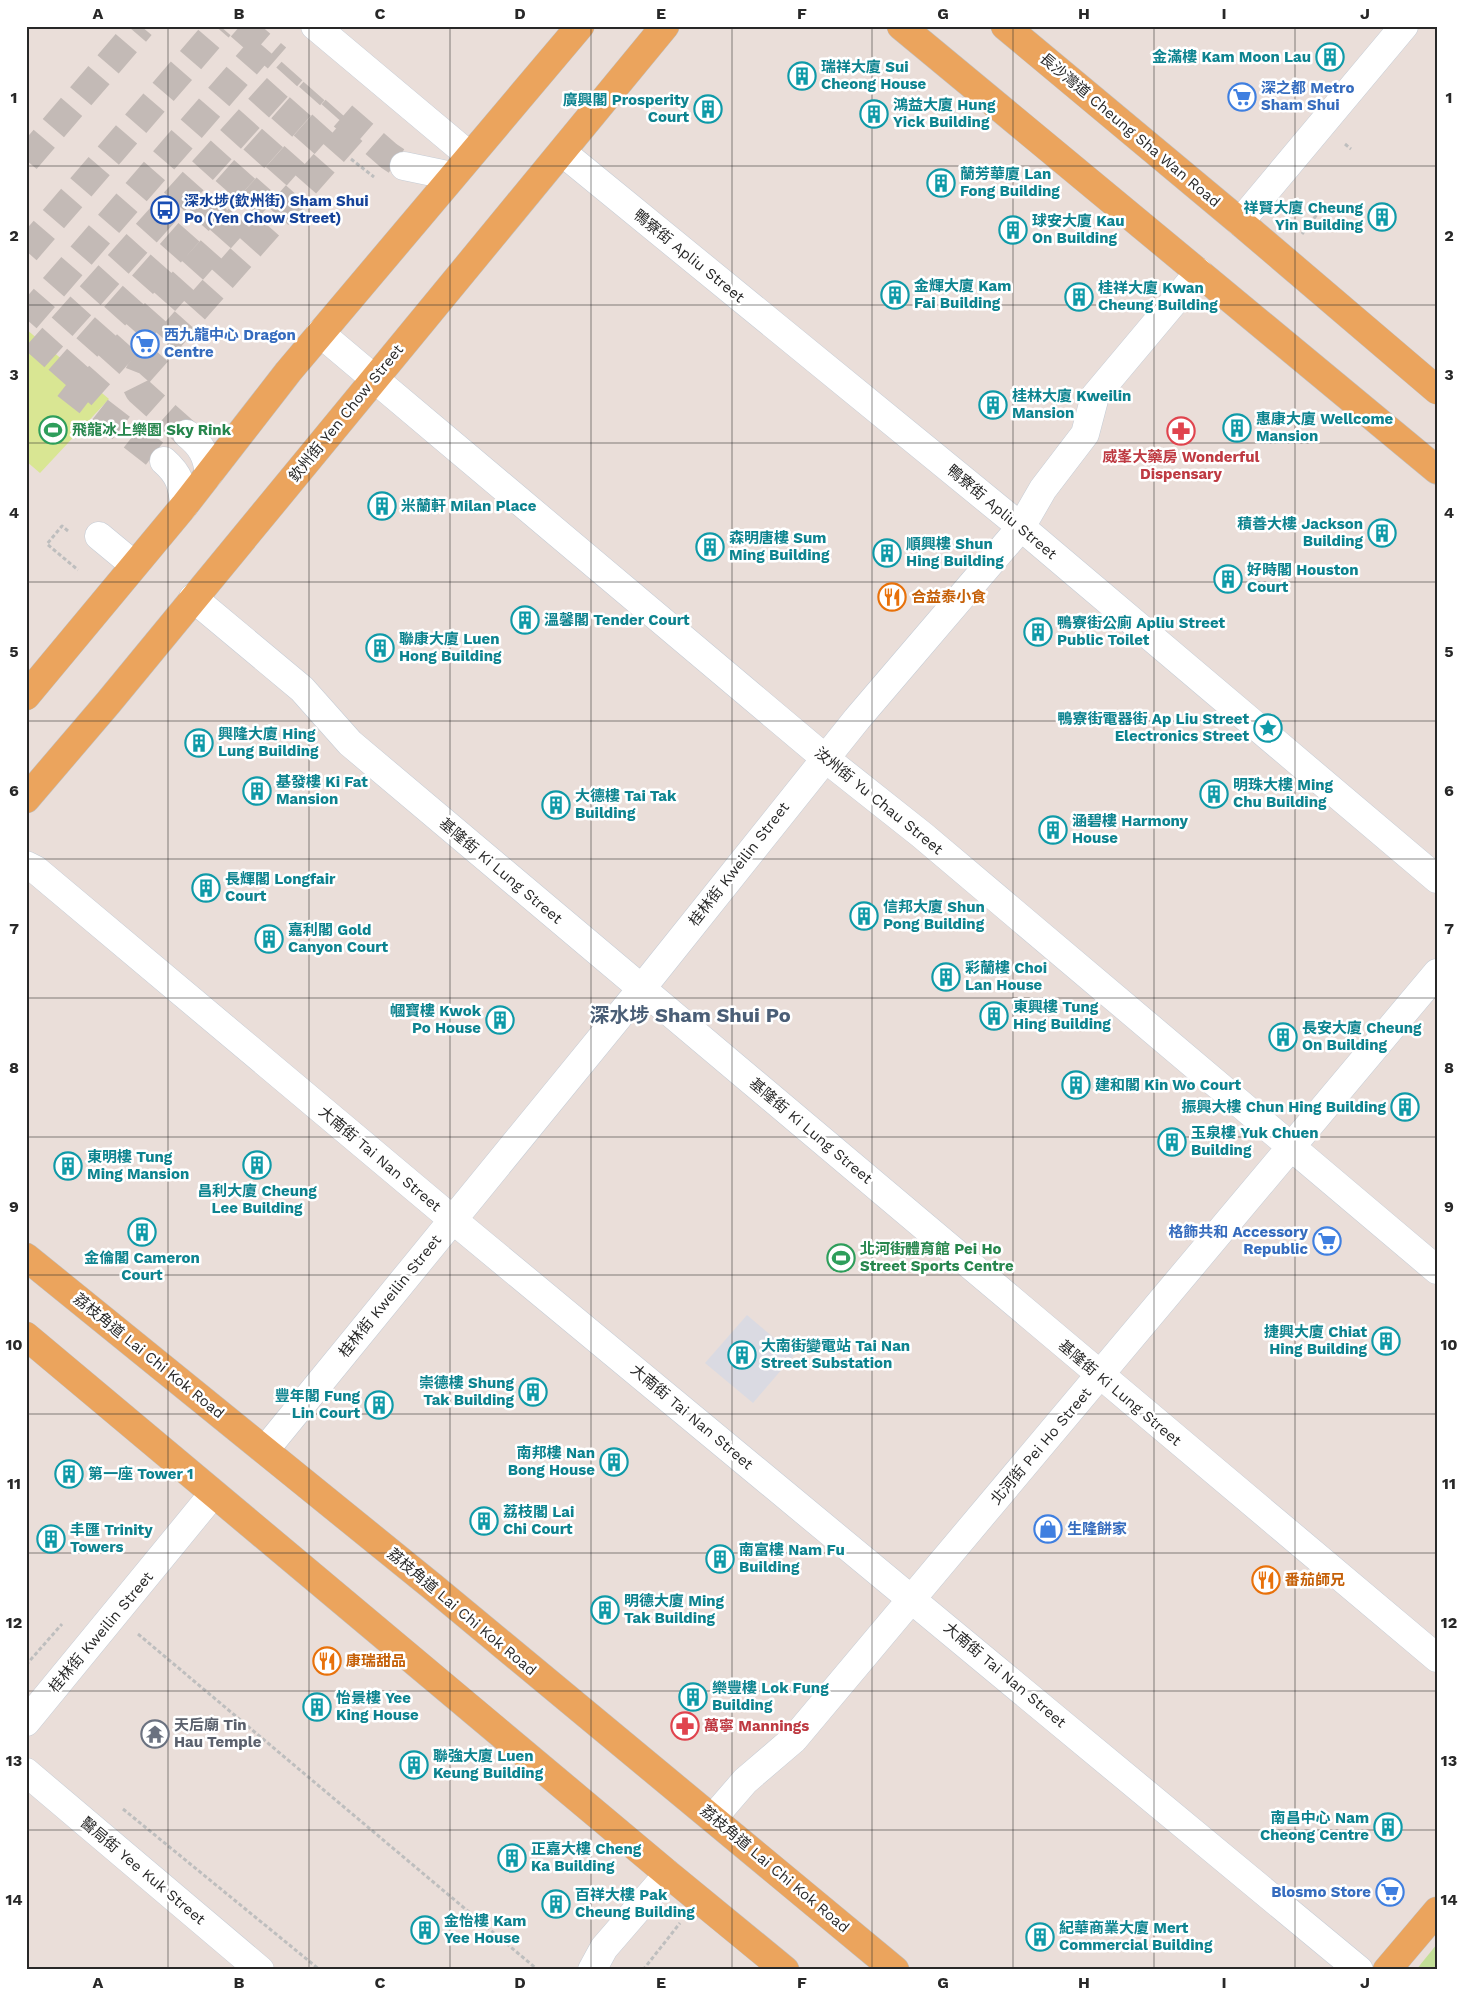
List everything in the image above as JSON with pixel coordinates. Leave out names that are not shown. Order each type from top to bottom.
[{"type":"main road","points":[[26,696],[184,506],[320,333],[580,26]]},
{"type":"main road","name":"欽州街 Yen Chow Street","points":[[26,799],[108,703],[665,26]]},
{"type":"main road","points":[[901,26],[1437,470]]},
{"type":"main road","name":"長沙灣道 Cheung Sha Wan Road","points":[[1005,26],[1240,222],[1437,390]]},
{"type":"main road","name":"荔枝角道 Lai Chi Kok Road","points":[[26,1257],[265,1450],[895,1970]]},
{"type":"main road","points":[[26,1336],[785,1970]]},
{"type":"main road","points":[[1387,1970],[1437,1911]]},
{"type":"street","points":[[315,26],[470,156]]},
{"type":"street","points":[[1240,222],[1404,26]]},
{"type":"street","name":"鴨寮街 Apliu Street","points":[[562,152],[1021,527],[1437,879]]},
{"type":"street","points":[[404,166],[452,176]]},
{"type":"street","name":"桂林街 Kweilin Street","points":[[265,1450],[642,988],[863,711],[1021,527],[1043,489],[1085,434],[1095,396],[1199,272]]},
{"type":"street","name":"汝州街 Yu Chau Street","points":[[320,333],[826,759],[922,835],[1437,1270]]},
{"type":"street","points":[[187,434],[198,444],[207,457],[209,474]]},
{"type":"street","points":[[164,461],[175,470],[182,486],[184,506]]},
{"type":"street","points":[[94,532],[139,558]]},
{"type":"street","name":"基隆街 Ki Lung Street","points":[[193,598],[302,689],[350,743],[1437,1658]]},
{"type":"street","name":"大南街 Tai Nan Street","points":[[26,865],[36,870],[452,1219],[1359,1970]]},
{"type":"street","name":"北河街 Pei Ho Street","points":[[713,1818],[745,1781],[794,1739],[1100,1376],[1290,1145],[1437,973]]},
{"type":"street","name":"桂林街 Kweilin Street","points":[[26,1722],[213,1494]]},
{"type":"street","name":"醫局街 Yee Kuk Street","points":[[26,1772],[260,1970]]},
{"type":"street","points":[[592,1970],[604,1948],[668,1874]]},
{"type":"path","points":[[1302,234],[1318,213]]},
{"type":"path","points":[[78,570],[47,544],[62,526],[94,532]]},
{"type":"path","points":[[136,1632],[538,1970]]},
{"type":"path","points":[[119,1806],[320,1970]]},
{"type":"path","points":[[643,1970],[681,1922]]},
{"type":"shaded area","name":"大南街變電站 Tai Nan Street Substation","points":[[747,1315],[794,1355],[753,1403],[705,1363]]},
{"type":"green space","name":"飛龍冰上樂園 Sky Rink","points":[[26,329],[109,399],[40,473],[26,461]]},
{"type":"green space","points":[[1437,1944],[1437,1970],[1416,1970]]},
{"type":"tunnel","points":[[26,160],[141,26]]},
{"type":"tunnel","points":[[26,251],[220,26]]},
{"type":"tunnel","points":[[240,26],[277,58]]},
{"type":"tunnel","points":[[26,319],[263,46]]},
{"type":"tunnel","points":[[34,358],[292,71]]},
{"type":"tunnel","points":[[59,379],[314,91]]},
{"type":"tunnel","points":[[81,396],[336,109]]},
{"type":"tunnel","points":[[343,116],[389,156],[404,166]]},
{"type":"tunnel","points":[[187,434],[139,391],[135,383],[139,373],[356,127]]},
{"type":"tunnel","points":[[66,385],[164,461]]},
{"type":"place","name":"金滿樓 Kam Moon Lau","points":[[1330,57]]},
{"type":"place","name":"瑞祥大廈 Sui Cheong House","points":[[802,76]]},
{"type":"place","name":"深之都 Metro Sham Shui","points":[[1242,97]]},
{"type":"place","name":"廣興閣 Prosperity Court","points":[[708,109]]},
{"type":"place","name":"鴻益大廈 Hung Yick Building","points":[[874,114]]},
{"type":"place","name":"蘭芳華廈 Lan Fong Building","points":[[941,183]]},
{"type":"place","name":"深水埗(欽州街) Sham Shui Po (Yen Chow Street)","points":[[165,210]]},
{"type":"place","name":"祥賢大廈 Cheung Yin Building","points":[[1382,217]]},
{"type":"place","name":"球安大廈 Kau On Building","points":[[1013,230]]},
{"type":"place","name":"金輝大廈 Kam Fai Building","points":[[895,295]]},
{"type":"place","name":"桂祥大廈 Kwan Cheung Building","points":[[1079,297]]},
{"type":"place","name":"西九龍中心 Dragon Centre","points":[[145,344]]},
{"type":"place","name":"桂林大廈 Kweilin Mansion","points":[[993,405]]},
{"type":"place","name":"惠康大廈 Wellcome Mansion","points":[[1237,428]]},
{"type":"place","name":"飛龍冰上樂園 Sky Rink","points":[[53,430]]},
{"type":"place","name":"威峯大藥房 Wonderful Dispensary","points":[[1181,431]]},
{"type":"place","name":"米蘭軒 Milan Place","points":[[382,506]]},
{"type":"place","name":"積善大樓 Jackson Building","points":[[1382,533]]},
{"type":"place","name":"森明唐樓 Sum Ming Building","points":[[710,547]]},
{"type":"place","name":"順興樓 Shun Hing Building","points":[[887,553]]},
{"type":"place","name":"好時閣 Houston Court","points":[[1228,579]]},
{"type":"place","name":"合益泰小食","points":[[892,597]]},
{"type":"place","name":"溫馨閣 Tender Court","points":[[525,620]]},
{"type":"place","name":"鴨寮街公廁 Apliu Street Public Toilet","points":[[1038,632]]},
{"type":"place","name":"聯康大廈 Luen Hong Building","points":[[380,648]]},
{"type":"place","name":"鴨寮街電器街 Ap Liu Street Electronics Street","points":[[1268,728]]},
{"type":"place","name":"興隆大廈 Hing Lung Building","points":[[199,743]]},
{"type":"place","name":"基發樓 Ki Fat Mansion","points":[[257,791]]},
{"type":"place","name":"明珠大樓 Ming Chu Building","points":[[1214,794]]},
{"type":"place","name":"大德樓 Tai Tak Building","points":[[556,805]]},
{"type":"place","name":"涵碧樓 Harmony House","points":[[1053,830]]},
{"type":"place","name":"長輝閣 Longfair Court","points":[[206,888]]},
{"type":"place","name":"信邦大廈 Shun Pong Building","points":[[864,916]]},
{"type":"place","name":"嘉利閣 Gold Canyon Court","points":[[269,939]]},
{"type":"place","name":"彩蘭樓 Choi Lan House","points":[[946,977]]},
{"type":"place","name":"東興樓 Tung Hing Building","points":[[994,1016]]},
{"type":"place","name":"幗寶樓 Kwok Po House","points":[[500,1020]]},
{"type":"place","name":"長安大廈 Cheung On Building","points":[[1283,1037]]},
{"type":"place","name":"建和閣 Kin Wo Court","points":[[1076,1085]]},
{"type":"place","name":"振興大樓 Chun Hing Building","points":[[1405,1107]]},
{"type":"place","name":"玉泉樓 Yuk Chuen Building","points":[[1172,1142]]},
{"type":"place","name":"昌利大廈 Cheung Lee Building","points":[[257,1165]]},
{"type":"place","name":"東明樓 Tung Ming Mansion","points":[[68,1166]]},
{"type":"place","name":"金倫閣 Cameron Court","points":[[142,1232]]},
{"type":"place","name":"格飾共和 Accessory Republic","points":[[1327,1241]]},
{"type":"place","name":"北河街體育館 Pei Ho Street Sports Centre","points":[[841,1258]]},
{"type":"place","name":"捷興大廈 Chiat Hing Building","points":[[1386,1341]]},
{"type":"place","name":"大南街變電站 Tai Nan Street Substation","points":[[742,1355]]},
{"type":"place","name":"崇德樓 Shung Tak Building","points":[[533,1392]]},
{"type":"place","name":"豐年閣 Fung Lin Court","points":[[379,1405]]},
{"type":"place","name":"南邦樓 Nan Bong House","points":[[614,1462]]},
{"type":"place","name":"第一座 Tower 1","points":[[69,1474]]},
{"type":"place","name":"荔枝閣 Lai Chi Court","points":[[484,1521]]},
{"type":"place","name":"生隆餅家","points":[[1048,1529]]},
{"type":"place","name":"丰匯 Trinity Towers","points":[[51,1539]]},
{"type":"place","name":"南富樓 Nam Fu Building","points":[[720,1559]]},
{"type":"place","name":"番茄師兄","points":[[1266,1580]]},
{"type":"place","name":"明德大廈 Ming Tak Building","points":[[605,1610]]},
{"type":"place","name":"康瑞甜品","points":[[327,1661]]},
{"type":"place","name":"樂豐樓 Lok Fung Building","points":[[693,1697]]},
{"type":"place","name":"怡景樓 Yee King House","points":[[317,1707]]},
{"type":"place","name":"萬寧 Mannings","points":[[685,1726]]},
{"type":"place","name":"天后廟 Tin Hau Temple","points":[[155,1734]]},
{"type":"place","name":"聯強大廈 Luen Keung Building","points":[[414,1765]]},
{"type":"place","name":"南昌中心 Nam Cheong Centre","points":[[1388,1827]]},
{"type":"place","name":"正嘉大樓 Cheng Ka Building","points":[[512,1858]]},
{"type":"place","name":"Blosmo Store","points":[[1390,1892]]},
{"type":"place","name":"百祥大樓 Pak Cheung Building","points":[[556,1904]]},
{"type":"place","name":"金怡樓 Kam Yee House","points":[[425,1930]]},
{"type":"place","name":"紀華商業大廈 Mert Commercial Building","points":[[1040,1937]]},
{"type":"district","name":"深水埗 Sham Shui Po","points":[[690,1015]]}]
